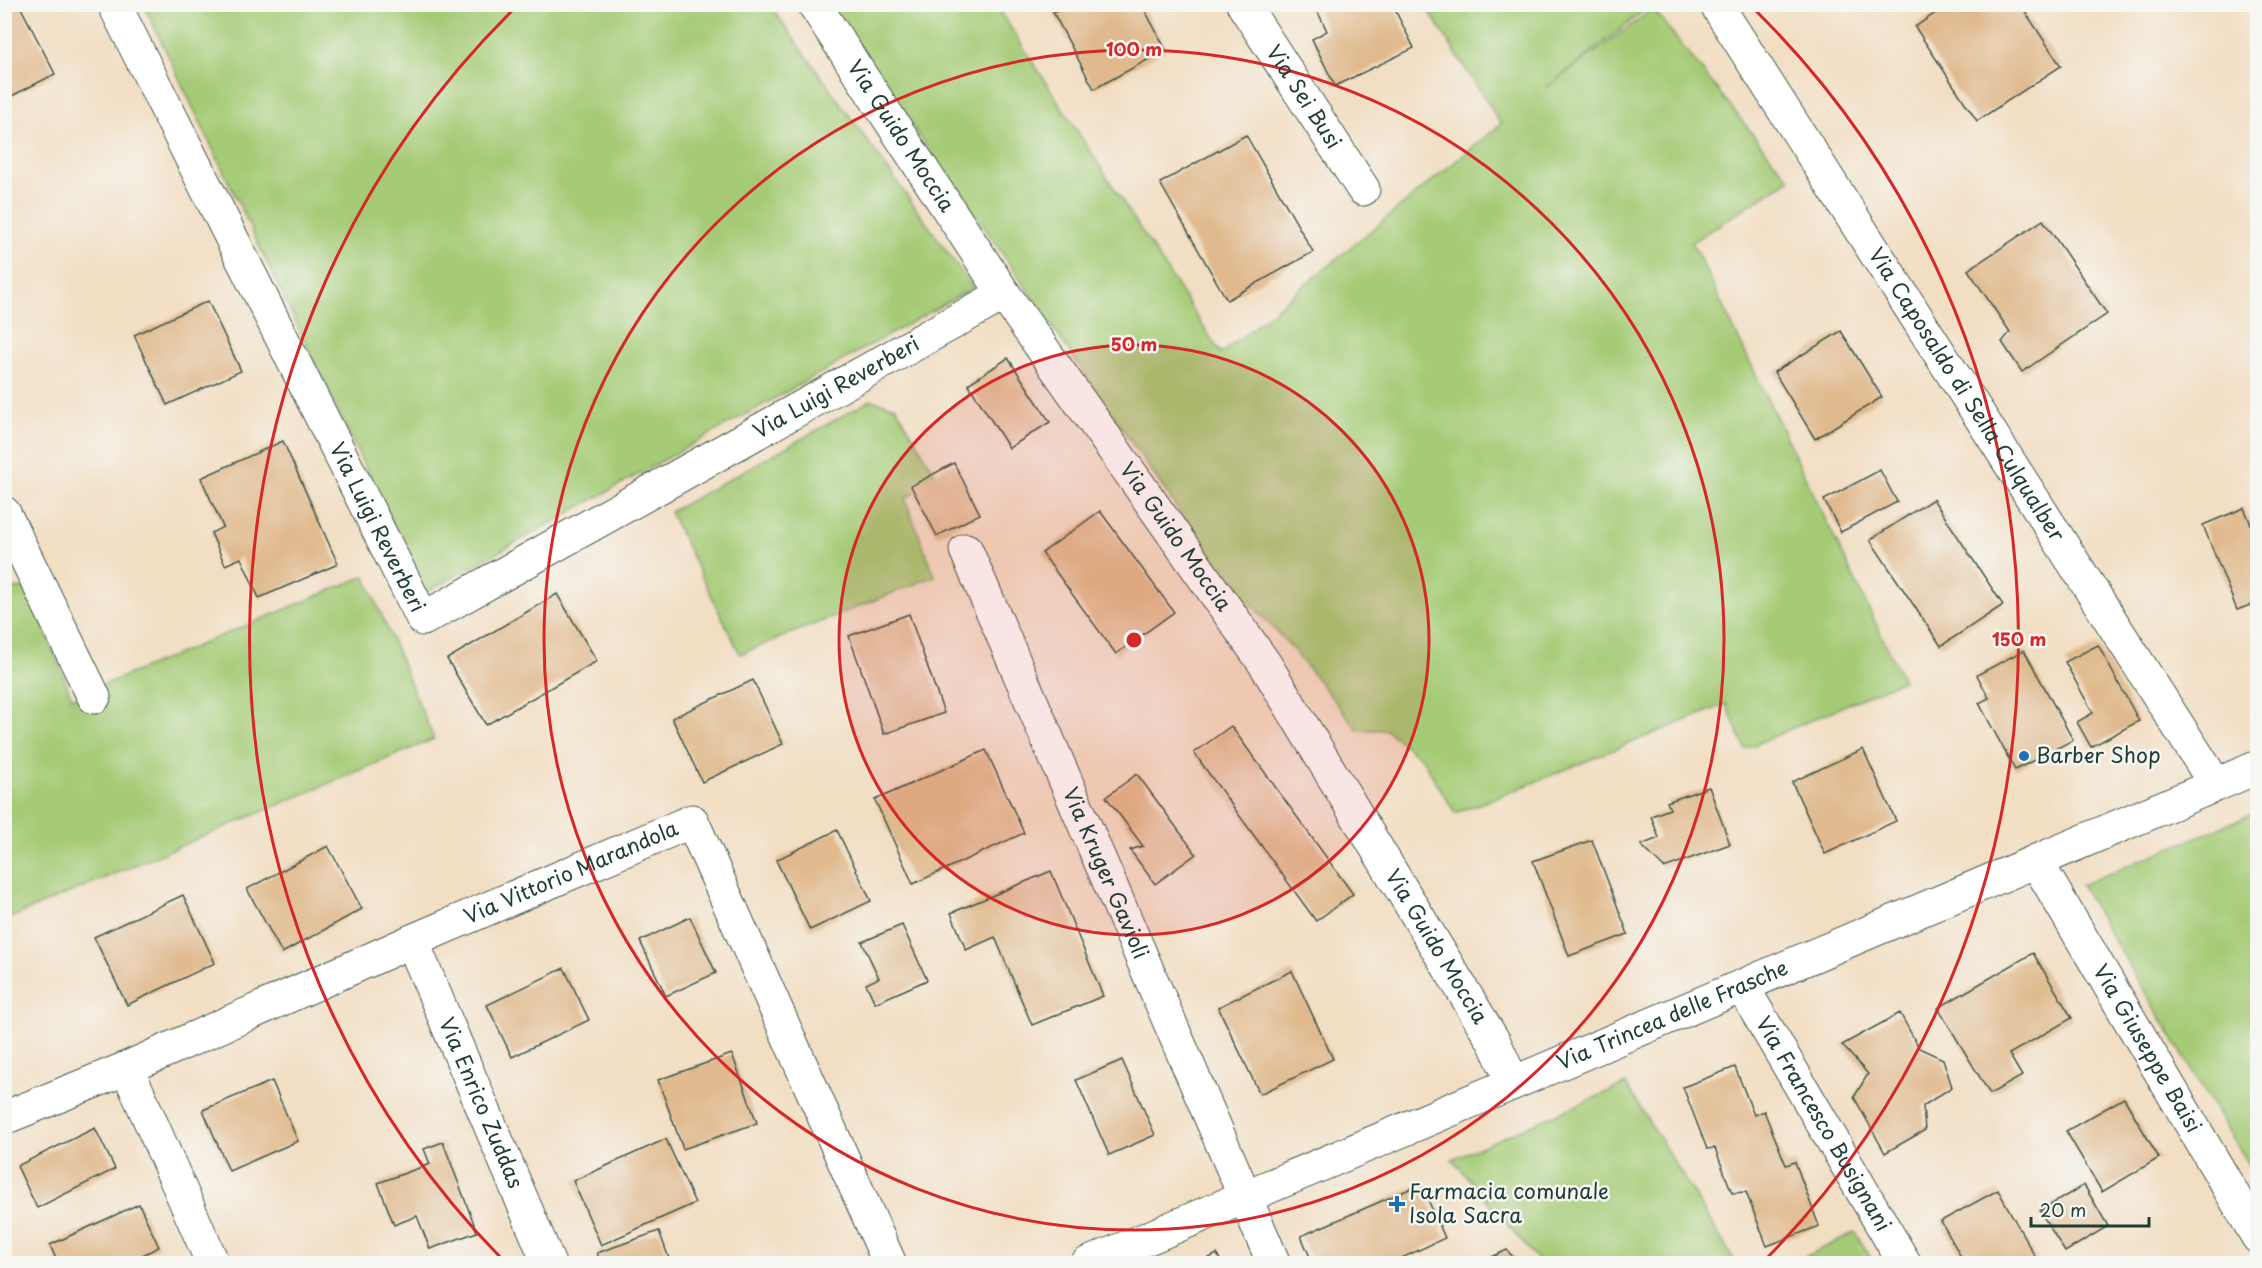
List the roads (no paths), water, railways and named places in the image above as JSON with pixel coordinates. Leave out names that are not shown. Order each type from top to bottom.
[{"type":"street","name":"Via Luigi Reverberi","points":[[114,4],[423,619],[1004,294]]},
{"type":"street","name":"Via Guido Moccia","points":[[814,4],[1004,294],[1265,664],[1494,1042],[1513,1083]]},
{"type":"street","name":"Via Sei Busi","points":[[1244,4],[1364,189]]},
{"type":"street","name":"Via Caposaldo di Sella Culqualber","points":[[1716,4],[2216,785]]},
{"type":"street","points":[[4,513],[94,697]]},
{"type":"street","name":"Via Kruger Gavioli","points":[[966,550],[1274,1263]]},
{"type":"street","name":"Via Trincea delle Frasche","points":[[1087,1263],[2258,767]]},
{"type":"street","name":"Via Vittorio Marandola","points":[[4,1118],[127,1068],[412,941],[692,821],[891,1263]]},
{"type":"street","name":"Via Giuseppe Baisi","points":[[2036,861],[2258,1237]]},
{"type":"street","name":"Via Enrico Zuddas","points":[[412,941],[549,1263]]},
{"type":"street","name":"Via Francesco Busignani","points":[[1742,986],[1905,1263]]},
{"type":"street","points":[[127,1068],[213,1263]]},
{"type":"place","name":"Barber Shop","points":[[2024,756]]},
{"type":"place","name":"Farmacia comunale Isola Sacra","points":[[1397,1204]]}]
